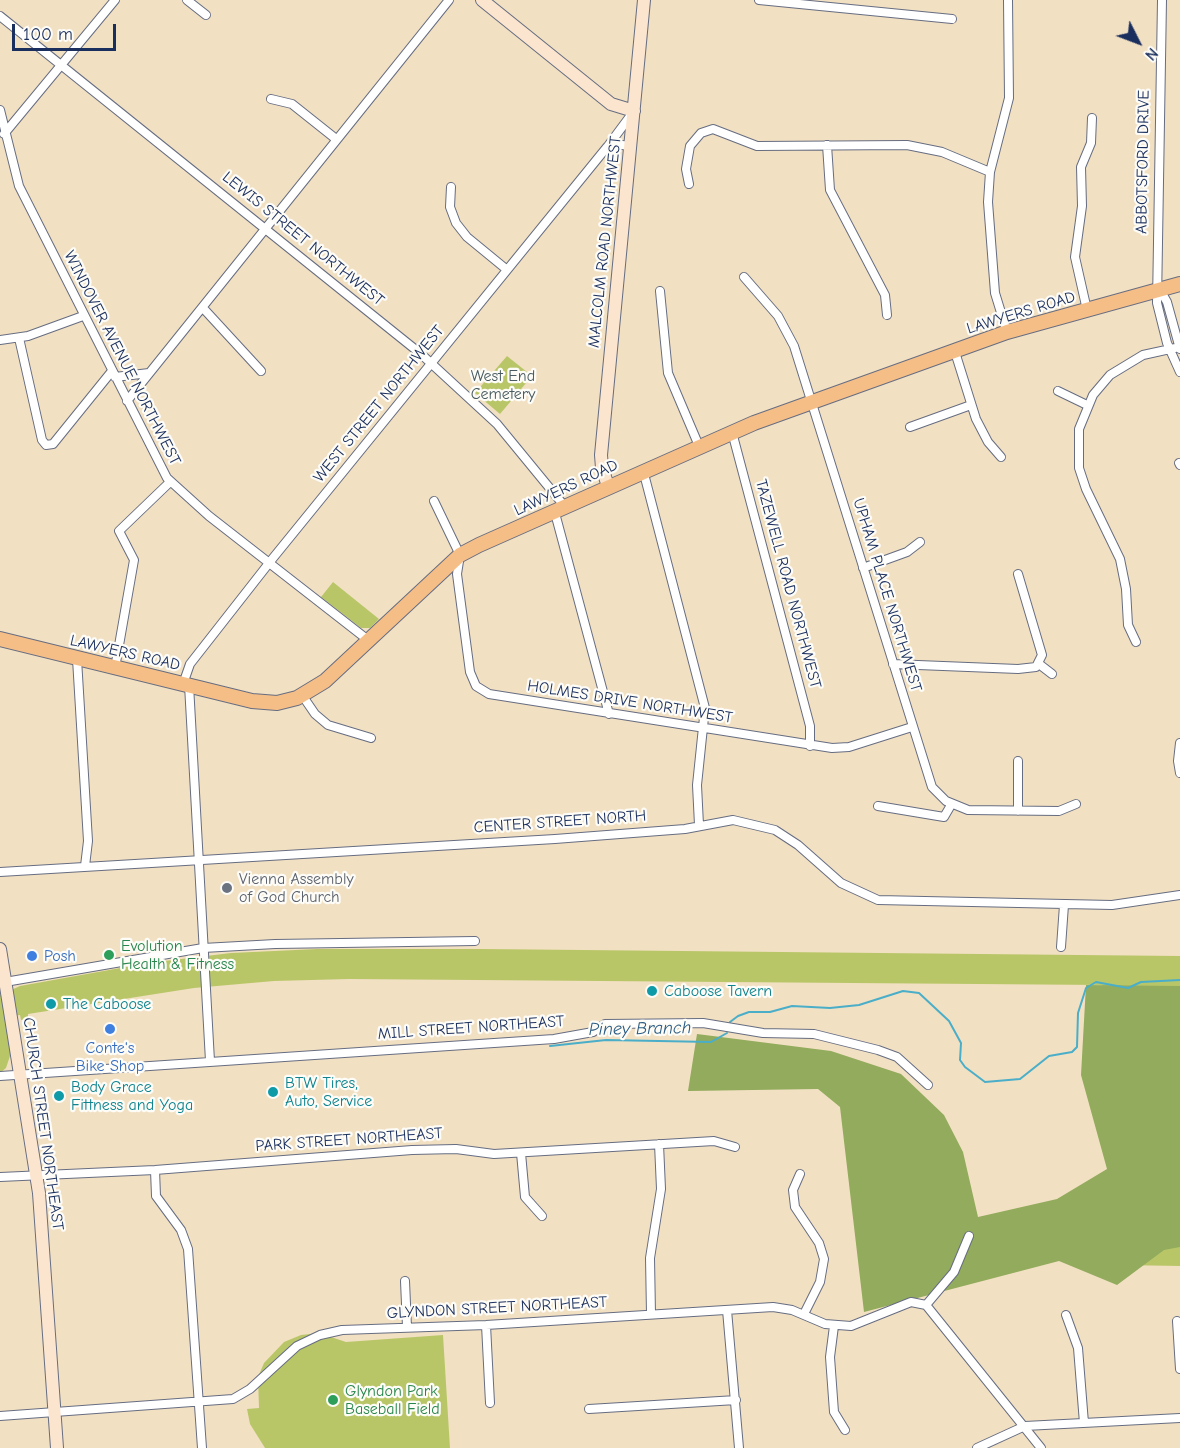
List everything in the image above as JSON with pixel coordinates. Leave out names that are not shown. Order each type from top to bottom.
[{"type":"main road","name":"LAWYERS ROAD","points":[[0,639],[267,703],[286,701],[302,695],[325,681],[460,555],[643,470],[732,432],[1007,332],[1180,284]]},
{"type":"street","points":[[4,134],[115,0]]},
{"type":"street","points":[[187,0],[206,15]]},
{"type":"street","points":[[127,401],[449,0]]},
{"type":"street","points":[[482,0],[611,104],[634,111]]},
{"type":"street","name":"MALCOLM ROAD NORTHWEST","points":[[608,486],[602,468],[601,455],[644,0]]},
{"type":"street","points":[[759,0],[952,19]]},
{"type":"street","points":[[1007,332],[995,292],[988,202],[990,172],[1009,98],[1008,0]]},
{"type":"street","name":"ABBOTSFORD DRIVE","points":[[1162,0],[1157,303],[1169,350],[1180,372]]},
{"type":"street","name":"LEWIS STREET NORTHWEST","points":[[0,16],[432,363],[497,424],[560,510]]},
{"type":"street","points":[[271,99],[292,104],[336,139]]},
{"type":"street","name":"WINDOVER AVENUE NORTHWEST","points":[[0,110],[4,134],[19,186],[83,316],[170,482],[209,516],[368,640]]},
{"type":"street","name":"WEST STREET NORTHWEST","points":[[186,684],[190,664],[634,111]]},
{"type":"street","points":[[1087,310],[1075,257],[1082,206],[1081,166],[1091,143],[1092,118]]},
{"type":"street","points":[[689,184],[686,170],[690,146],[695,138],[707,130],[720,130],[757,146],[890,144],[924,148],[990,172]]},
{"type":"street","points":[[607,147],[613,144],[631,146]]},
{"type":"street","points":[[827,145],[830,190],[885,295],[887,315]]},
{"type":"street","points":[[451,187],[450,207],[456,223],[467,237],[506,269]]},
{"type":"street","name":"UPHAM PLACE NORTHWEST","points":[[744,278],[768,302],[787,330],[813,403],[928,780],[937,794],[951,805]]},
{"type":"street","name":"ABBOTSFORD DRIVE","points":[[1159,288],[1167,302],[1180,348]]},
{"type":"street","points":[[660,291],[668,373],[699,446]]},
{"type":"street","points":[[203,308],[261,370]]},
{"type":"street","points":[[0,340],[19,338],[52,329],[83,316]]},
{"type":"street","points":[[19,338],[42,440],[46,446],[53,444],[113,374],[149,373]]},
{"type":"street","points":[[1136,642],[1128,625],[1126,589],[1120,559],[1086,489],[1079,468],[1077,442],[1087,405],[1100,385],[1123,365],[1143,355],[1180,348]]},
{"type":"street","points":[[955,352],[982,433],[1001,457]]},
{"type":"street","points":[[1058,391],[1087,405]]},
{"type":"street","points":[[910,427],[971,405]]},
{"type":"street","name":"TAZEWELL ROAD NORTHWEST","points":[[732,432],[810,726],[810,746]]},
{"type":"street","points":[[643,470],[704,702],[705,729],[697,785],[699,825]]},
{"type":"street","points":[[115,668],[134,560],[119,531],[170,482]]},
{"type":"street","points":[[434,501],[460,555]]},
{"type":"street","points":[[560,510],[609,714]]},
{"type":"street","points":[[863,567],[907,552],[920,542]]},
{"type":"street","name":"HOLMES DRIVE NORTHWEST","points":[[460,555],[457,574],[470,672],[476,686],[489,694],[501,698],[810,746],[844,748],[912,728]]},
{"type":"street","points":[[892,664],[1018,669],[1031,669],[1039,664],[1042,655],[1018,574]]},
{"type":"street","points":[[77,659],[88,841],[85,866]]},
{"type":"street","points":[[1039,664],[1052,674]]},
{"type":"street","points":[[186,684],[210,1061]]},
{"type":"street","points":[[302,695],[315,714],[328,725],[371,738]]},
{"type":"street","points":[[1180,743],[1178,761],[1180,773]]},
{"type":"street","points":[[1018,762],[1018,811]]},
{"type":"street","points":[[878,806],[944,817],[951,805],[968,810],[1059,812],[1076,804]]},
{"type":"street","name":"CENTER STREET NORTH","points":[[0,872],[566,838],[733,820],[775,830],[798,845],[840,883],[878,900],[1098,905],[1133,903],[1180,895]]},
{"type":"street","points":[[1061,947],[1064,934],[1064,905]]},
{"type":"street","points":[[5,982],[203,948],[297,943],[475,941]]},
{"type":"street","name":"CHURCH STREET NORTHEAST","points":[[0,949],[41,1212],[57,1448]]},
{"type":"street","name":"MILL STREET NORTHEAST","points":[[0,1076],[554,1039],[593,1032],[605,1024],[703,1023],[763,1033],[814,1034],[878,1050],[897,1058],[928,1085]]},
{"type":"street","name":"PARK STREET NORTHEAST","points":[[0,1177],[155,1170],[421,1150],[456,1149],[482,1154],[520,1153],[714,1140],[735,1147]]},
{"type":"street","points":[[651,1314],[650,1258],[661,1189],[659,1144]]},
{"type":"street","points":[[520,1153],[525,1197],[543,1216]]},
{"type":"street","points":[[155,1170],[156,1196],[181,1230],[188,1250],[202,1448]]},
{"type":"street","points":[[800,1174],[793,1190],[795,1207],[819,1243],[824,1259],[820,1282],[804,1314]]},
{"type":"street","points":[[926,1305],[954,1272],[969,1236]]},
{"type":"street","points":[[405,1281],[407,1327]]},
{"type":"street","points":[[845,1430],[834,1412],[830,1357],[834,1326],[851,1326],[911,1302],[926,1305],[1041,1448]]},
{"type":"street","name":"GLYNDON STREET NORTHEAST","points":[[0,1416],[224,1401],[241,1395],[286,1354],[320,1335],[342,1330],[486,1325],[773,1307],[804,1314],[834,1326]]},
{"type":"street","points":[[727,1310],[729,1362],[735,1378],[739,1448]]},
{"type":"street","points":[[1066,1316],[1078,1348],[1084,1423]]},
{"type":"street","points":[[1177,1321],[1180,1369]]},
{"type":"street","points":[[486,1325],[490,1403]]},
{"type":"street","points":[[589,1409],[736,1400]]},
{"type":"street","points":[[977,1448],[1025,1426],[1180,1418]]},
{"type":"green space","name":"West End Cemetery","points":[[507,356],[532,376],[500,414],[475,393]]},
{"type":"green space","points":[[333,582],[379,619],[370,628],[361,628],[321,597]]},
{"type":"green space","points":[[317,949],[1180,956],[1180,1266],[1121,1265],[1102,985],[349,979],[274,981],[194,988],[28,1014],[28,1019],[21,1020],[20,1015],[5,1017],[11,1053],[6,1068],[0,1073],[0,995],[20,986],[148,963],[231,953]]},
{"type":"green space","points":[[1086,985],[1180,986],[1180,1247],[1164,1250],[1117,1285],[1059,1261],[864,1312],[840,1107],[818,1089],[688,1091],[697,1034],[831,1051],[901,1074],[944,1115],[963,1152],[978,1217],[1057,1199],[1107,1169],[1081,1075]]},
{"type":"green space","points":[[319,1333],[346,1342],[443,1335],[450,1448],[265,1448],[250,1424],[247,1409],[259,1408],[258,1377],[264,1363],[284,1342],[301,1335]]},
{"type":"waterway","name":"Piney Branch","points":[[730,1022],[749,1012],[770,1012],[792,1006],[830,1008],[859,1005],[903,991],[919,993],[949,1021],[961,1043],[960,1060],[965,1067],[985,1082],[1020,1079],[1049,1056],[1072,1052],[1077,1047],[1078,1013],[1086,988],[1096,982],[1128,988],[1141,982],[1180,980]]},
{"type":"waterway","name":"Piney Branch","points":[[550,1046],[606,1040],[711,1042],[727,1033]]},
{"type":"place","name":"Vienna Assembly of God Church","points":[[227,888]]},
{"type":"place","name":"Evolution Health & Fitness","points":[[109,955]]},
{"type":"place","name":"Posh","points":[[32,956]]},
{"type":"place","name":"Caboose Tavern","points":[[652,991]]},
{"type":"place","name":"The Caboose","points":[[51,1004]]},
{"type":"place","name":"Conte's Bike Shop","points":[[110,1029]]},
{"type":"place","name":"BTW Tires, Auto, Service","points":[[273,1092]]},
{"type":"place","name":"Body Grace Fittness and Yoga","points":[[59,1096]]},
{"type":"place","name":"Glyndon Park Baseball Field","points":[[333,1400]]}]
